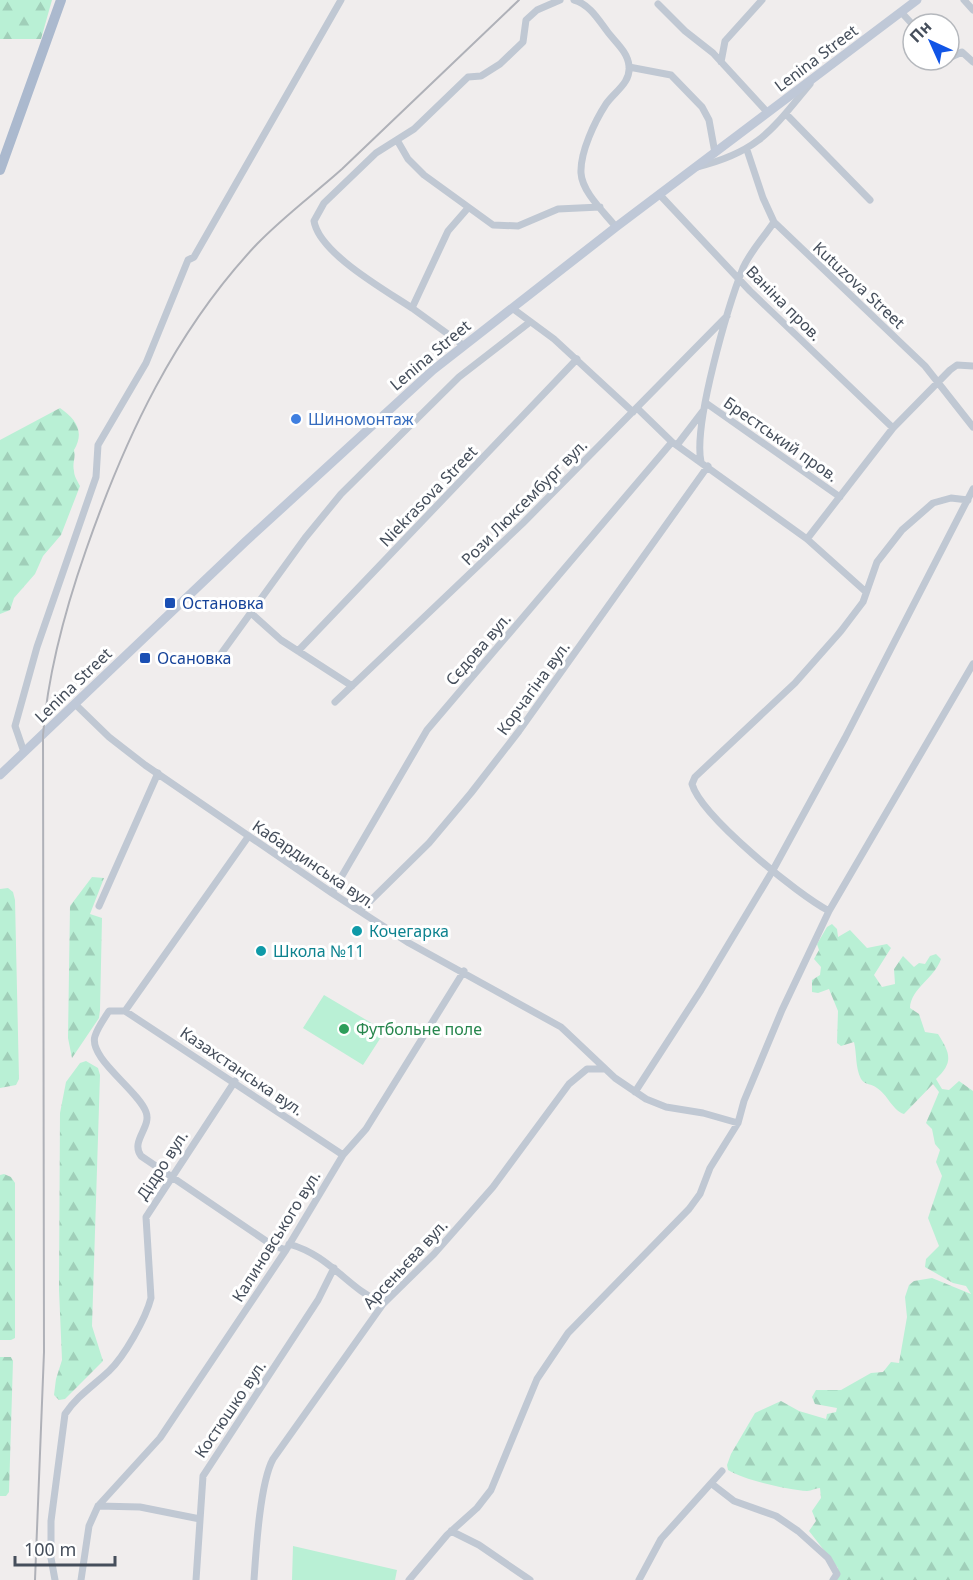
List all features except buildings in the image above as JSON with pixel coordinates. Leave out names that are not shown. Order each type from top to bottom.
[{"type":"main road","points":[[0,170],[61,0]]},
{"type":"main road","name":"Lenina Street","points":[[903,12],[917,0]]},
{"type":"main road","name":"Lenina Street","points":[[0,775],[245,542],[463,345],[659,194],[901,14]]},
{"type":"street","points":[[24,752],[15,726],[37,647],[96,477],[98,445],[146,363],[188,260],[194,257],[242,176],[341,0]]},
{"type":"street","points":[[463,345],[334,254],[319,234],[314,221],[317,212],[336,190],[376,153],[430,115],[468,77],[481,76],[500,64],[523,42],[526,20],[537,10],[560,0]]},
{"type":"street","points":[[574,0],[582,2],[594,14],[625,53],[629,67],[619,93],[607,102],[598,120],[582,164],[583,182],[616,227]]},
{"type":"street","points":[[721,62],[725,41],[762,0]]},
{"type":"street","points":[[964,0],[973,10]]},
{"type":"street","points":[[658,4],[721,62],[768,113]]},
{"type":"street","points":[[961,52],[973,62]]},
{"type":"street","points":[[629,67],[671,75],[702,107],[709,120],[715,153]]},
{"type":"street","points":[[694,168],[732,158],[747,150],[786,114],[815,78]]},
{"type":"street","points":[[786,114],[870,200]]},
{"type":"street","points":[[397,140],[416,168],[493,225],[510,227],[532,222],[558,209],[600,207]]},
{"type":"street","name":"Kutuzova Street","points":[[747,150],[763,198],[774,222],[940,382],[973,428]]},
{"type":"street","name":"Ваніна пров.","points":[[659,194],[740,279],[893,428]]},
{"type":"street","points":[[412,308],[448,231],[468,208]]},
{"type":"street","points":[[704,464],[698,442],[727,316],[749,257],[774,222]]},
{"type":"street","points":[[512,308],[577,359],[674,443],[807,539],[866,592]]},
{"type":"street","name":"Рози Люксембург вул.","points":[[335,702],[523,523],[727,316]]},
{"type":"street","points":[[218,658],[322,516],[341,494],[459,377],[530,322]]},
{"type":"street","name":"Niekrasova Street","points":[[298,651],[577,359]]},
{"type":"street","points":[[807,539],[893,428],[957,366],[973,366]]},
{"type":"street","name":"Сєдова вул.","points":[[332,893],[427,730],[706,406]]},
{"type":"street","name":"Брестський пров.","points":[[706,406],[840,497]]},
{"type":"street","name":"Корчагіна вул.","points":[[361,910],[429,843],[477,785],[525,722],[704,464]]},
{"type":"street","points":[[635,1092],[701,990],[773,870],[845,738],[973,489]]},
{"type":"street","points":[[829,911],[794,888],[723,825],[698,797],[692,784],[695,777],[795,683],[841,631],[863,602],[877,562],[886,549],[925,509],[940,500],[968,500]]},
{"type":"street","points":[[251,613],[298,651],[352,686]]},
{"type":"street","points":[[409,1580],[451,1531],[477,1508],[491,1490],[509,1450],[519,1420],[549,1359],[568,1333],[689,1209],[700,1194],[710,1168],[738,1123],[744,1101],[782,1010],[829,911],[973,664]]},
{"type":"street","name":"Кабардинська вул.","points":[[75,704],[109,737],[248,837],[332,893],[409,943],[464,971],[561,1027],[605,1069],[635,1092],[656,1104],[738,1123]]},
{"type":"street","points":[[99,906],[158,773]]},
{"type":"street","points":[[248,837],[126,1011],[110,1011],[95,1036],[94,1043],[103,1059],[132,1091],[146,1112],[147,1120],[138,1151],[272,1245],[320,1256],[357,1288],[383,1304]]},
{"type":"street","name":"Калиновського вул.","points":[[98,1506],[160,1438],[288,1247],[343,1155],[366,1129],[464,971]]},
{"type":"street","name":"Казахстанська вул.","points":[[126,1011],[235,1081],[343,1155]]},
{"type":"street","name":"Арсеньєва вул.","points":[[254,1580],[269,1467],[383,1304],[434,1254],[494,1187],[569,1084],[587,1069],[605,1069]]},
{"type":"street","name":"Дідро вул.","points":[[55,1580],[51,1558],[51,1521],[65,1414],[75,1399],[116,1364],[148,1311],[151,1298],[146,1217],[235,1081]]},
{"type":"street","name":"Костюшко вул.","points":[[196,1580],[201,1486],[211,1461],[318,1300],[334,1268]]},
{"type":"street","points":[[639,1580],[661,1539],[722,1471]]},
{"type":"street","points":[[712,1484],[734,1501],[776,1516],[812,1542],[833,1566],[837,1574],[833,1580]]},
{"type":"street","points":[[81,1580],[88,1526],[98,1506],[140,1507],[200,1519]]},
{"type":"street","points":[[451,1531],[479,1545],[531,1580]]},
{"type":"green space","points":[[0,0],[52,0],[41,39],[0,39]]},
{"type":"green space","points":[[60,408],[74,421],[79,432],[73,465],[80,486],[61,535],[43,556],[35,574],[14,598],[10,610],[0,614],[0,440]]},
{"type":"green space","points":[[92,877],[104,878],[90,914],[102,918],[100,1010],[99,1018],[72,1058],[68,1038],[70,906]]},
{"type":"green space","points":[[8,888],[13,892],[15,900],[19,1079],[16,1085],[0,1088],[0,889]]},
{"type":"green space","points":[[832,924],[837,929],[838,937],[850,930],[867,948],[887,944],[891,948],[874,975],[882,987],[895,984],[894,969],[903,956],[914,967],[919,963],[925,964],[930,956],[936,954],[941,959],[938,966],[914,995],[910,1008],[919,1014],[925,1032],[938,1034],[947,1052],[946,1067],[936,1079],[942,1089],[949,1090],[959,1081],[973,1091],[973,1580],[830,1580],[838,1572],[838,1568],[809,1531],[816,1521],[812,1511],[821,1498],[820,1488],[807,1491],[778,1487],[728,1470],[727,1465],[731,1454],[755,1413],[781,1401],[799,1411],[826,1419],[827,1414],[836,1412],[837,1408],[815,1404],[812,1397],[816,1390],[841,1390],[871,1373],[883,1372],[891,1362],[899,1363],[907,1317],[905,1297],[909,1285],[914,1281],[932,1278],[971,1294],[966,1286],[953,1283],[925,1267],[926,1259],[939,1246],[928,1218],[942,1176],[936,1162],[940,1150],[935,1144],[932,1129],[926,1123],[939,1092],[933,1084],[904,1114],[896,1109],[881,1091],[861,1079],[854,1042],[841,1046],[837,1043],[838,1011],[829,989],[818,993],[812,992],[812,980],[820,975],[821,967],[814,959],[819,950],[817,944],[827,927]]},
{"type":"green space","name":"Футбольне поле","points":[[324,995],[385,1031],[363,1065],[303,1028]]},
{"type":"green space","points":[[86,1061],[98,1068],[100,1075],[92,1326],[103,1361],[65,1399],[59,1400],[54,1395],[62,1360],[59,1290],[60,1113],[66,1082],[80,1063]]},
{"type":"green space","points":[[0,1175],[11,1177],[15,1183],[15,1338],[11,1340],[0,1340]]},
{"type":"green space","points":[[0,1357],[11,1357],[13,1361],[9,1492],[6,1496],[0,1496]]},
{"type":"green space","points":[[293,1546],[397,1570],[395,1580],[292,1580]]},
{"type":"railway","points":[[35,1580],[44,1352],[43,735],[53,664],[71,595],[101,508],[136,427],[155,388],[201,313],[267,234],[342,169],[519,0]]},
{"type":"place","name":"Шиномонтаж","points":[[296,419]]},
{"type":"place","name":"Остановка","points":[[170,603]]},
{"type":"place","name":"Осановка","points":[[145,658]]},
{"type":"place","name":"Кочегарка","points":[[357,931]]},
{"type":"place","name":"Школа №11","points":[[261,951]]},
{"type":"place","name":"Футбольне поле","points":[[344,1029]]}]
